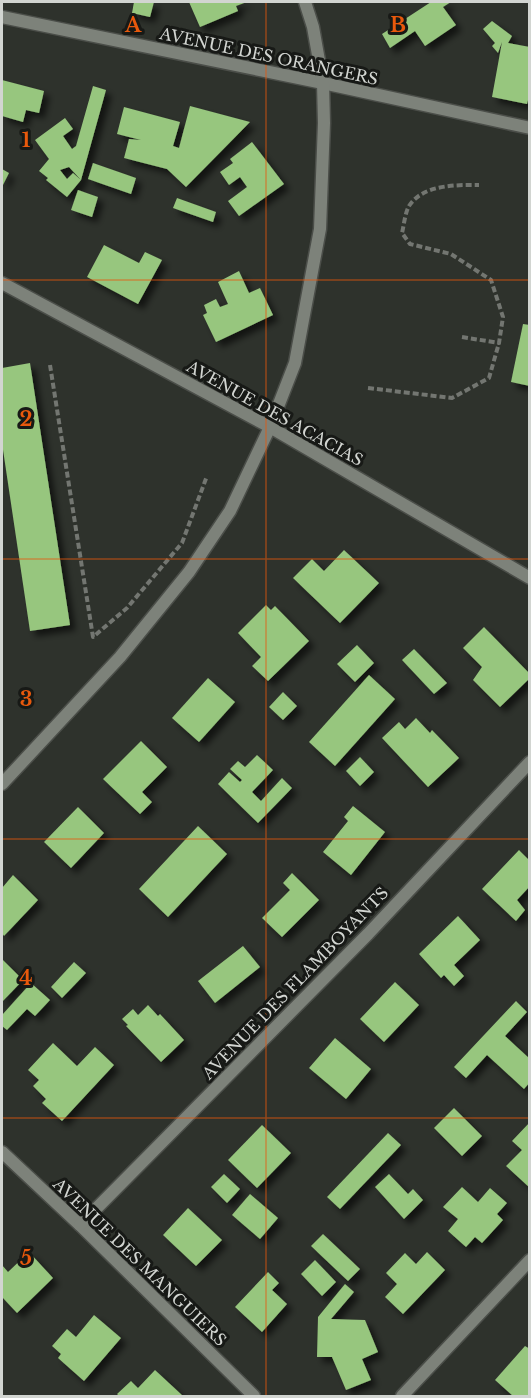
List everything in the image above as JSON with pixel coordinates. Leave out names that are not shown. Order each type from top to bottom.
[{"type":"street","points":[[2,784],[120,657],[189,572],[230,511],[270,427],[295,363],[320,229],[324,123],[323,83],[313,27],[305,2]]},
{"type":"street","name":"AVENUE DES ORANGERS","points":[[2,17],[530,128]]},
{"type":"street","name":"AVENUE DES ACACIAS","points":[[2,283],[270,427],[530,578]]},
{"type":"street","name":"AVENUE DES FLAMBOYANTS","points":[[80,1225],[360,943],[530,762]]},
{"type":"street","name":"AVENUE DES MANGUIERS","points":[[2,1152],[80,1225],[254,1396]]},
{"type":"street","points":[[402,1396],[530,1260]]},
{"type":"path","points":[[368,388],[452,398],[489,378],[499,343],[503,317],[491,280],[451,254],[410,244],[402,233],[409,206],[424,193],[452,186],[479,184]]},
{"type":"path","points":[[462,337],[499,343]]},
{"type":"path","points":[[50,365],[93,637],[127,608],[182,543],[207,476]]},
{"type":"building","points":[[134,2],[154,2],[150,17],[132,13]]},
{"type":"building","points":[[189,2],[247,2],[236,6],[238,11],[200,27]]},
{"type":"building","points":[[431,2],[451,2],[443,7],[456,25],[425,46],[415,31],[390,48],[382,34]]},
{"type":"building","points":[[492,21],[512,36],[508,43],[530,47],[530,92],[527,104],[492,97],[502,42],[498,53],[492,46],[495,43],[483,29]]},
{"type":"building","points":[[2,80],[44,91],[39,113],[26,110],[23,122],[2,116]]},
{"type":"building","points":[[93,86],[106,90],[81,180],[67,197],[46,180],[48,178],[39,171],[49,159],[35,140],[65,118],[73,129],[63,136],[72,149],[76,146]],"holes":[[[69,167],[81,180],[73,173],[67,179],[60,170]]]},
{"type":"building","points":[[190,106],[250,122],[186,187],[167,169],[124,158],[129,139],[141,140],[117,134],[124,107],[180,122],[173,146],[179,148]]},
{"type":"building","points":[[252,142],[284,184],[239,216],[228,201],[247,187],[240,177],[229,185],[220,172],[233,163],[230,159]]},
{"type":"building","points":[[93,163],[136,178],[131,194],[88,179]]},
{"type":"building","points":[[2,169],[9,173],[2,187]]},
{"type":"building","points":[[78,190],[98,197],[92,217],[71,210]]},
{"type":"building","points":[[177,198],[216,212],[213,222],[173,208]]},
{"type":"building","points":[[104,245],[139,263],[145,252],[162,260],[138,304],[87,277]]},
{"type":"building","points":[[239,271],[249,293],[260,288],[273,315],[216,342],[203,315],[207,313],[204,305],[216,299],[220,307],[228,304],[218,282]]},
{"type":"building","points":[[523,324],[530,325],[530,386],[511,382]]},
{"type":"building","points":[[30,363],[70,625],[30,631],[2,443],[2,368]]},
{"type":"building","points":[[344,550],[379,583],[340,623],[293,578],[312,559],[324,571]]},
{"type":"building","points":[[266,605],[271,610],[275,606],[309,641],[268,681],[252,666],[261,657],[238,633]]},
{"type":"building","points":[[484,627],[530,674],[530,678],[500,707],[473,680],[482,667],[463,648]]},
{"type":"building","points":[[357,645],[374,663],[355,682],[337,664]]},
{"type":"building","points":[[414,649],[447,683],[434,694],[402,660]]},
{"type":"building","points":[[369,675],[395,699],[335,766],[309,742]]},
{"type":"building","points":[[208,678],[235,702],[199,742],[172,718]]},
{"type":"building","points":[[283,692],[297,706],[283,720],[269,707]]},
{"type":"building","points":[[416,718],[430,733],[432,730],[459,758],[428,787],[382,738],[399,722],[405,729]]},
{"type":"building","points":[[141,741],[167,767],[142,792],[152,802],[140,814],[103,779]]},
{"type":"building","points":[[257,755],[273,770],[252,792],[261,801],[282,778],[292,788],[258,823],[218,784],[229,772],[240,782],[242,780],[230,769],[238,761],[245,767]]},
{"type":"building","points":[[360,757],[374,772],[360,786],[346,771]]},
{"type":"building","points":[[353,806],[385,832],[351,875],[323,852],[348,821],[344,817]]},
{"type":"building","points":[[78,807],[104,833],[71,868],[44,842]]},
{"type":"building","points":[[198,826],[227,854],[168,917],[139,889]]},
{"type":"building","points":[[519,850],[530,861],[530,886],[517,900],[525,910],[516,921],[482,889]]},
{"type":"building","points":[[292,873],[319,900],[282,937],[262,918],[290,890],[283,883]]},
{"type":"building","points":[[13,875],[38,900],[4,936],[2,933],[2,888]]},
{"type":"building","points":[[458,916],[480,940],[454,965],[464,976],[454,986],[444,975],[441,978],[419,954]]},
{"type":"building","points":[[243,946],[260,967],[215,1003],[198,981]]},
{"type":"building","points":[[2,959],[23,980],[2,1002]]},
{"type":"building","points":[[74,962],[86,973],[62,998],[51,987]]},
{"type":"building","points":[[395,982],[419,1005],[384,1042],[360,1019]]},
{"type":"building","points":[[31,983],[50,1000],[35,1016],[27,1009],[7,1030],[2,1026],[2,1015]]},
{"type":"building","points":[[516,1001],[527,1012],[505,1036],[530,1059],[530,1082],[524,1089],[487,1055],[466,1078],[454,1067]]},
{"type":"building","points":[[148,1005],[158,1016],[160,1014],[184,1040],[161,1062],[122,1019],[133,1009],[138,1015]]},
{"type":"building","points":[[335,1038],[371,1069],[346,1099],[309,1068]]},
{"type":"building","points":[[53,1043],[77,1066],[95,1047],[114,1065],[62,1121],[42,1103],[46,1099],[33,1086],[39,1080],[28,1070]]},
{"type":"building","points":[[454,1108],[482,1136],[462,1156],[434,1128]]},
{"type":"building","points":[[530,1122],[530,1188],[506,1166],[522,1150],[512,1141]]},
{"type":"building","points":[[262,1125],[291,1153],[257,1188],[228,1160]]},
{"type":"building","points":[[388,1133],[401,1145],[340,1209],[327,1197]]},
{"type":"building","points":[[224,1174],[240,1189],[227,1203],[211,1187]]},
{"type":"building","points":[[389,1174],[408,1194],[413,1189],[423,1200],[404,1219],[375,1187]]},
{"type":"building","points":[[462,1187],[478,1202],[490,1188],[507,1203],[497,1214],[503,1220],[482,1243],[475,1237],[466,1247],[448,1231],[458,1219],[443,1207]]},
{"type":"building","points":[[250,1194],[278,1218],[260,1239],[232,1215]]},
{"type":"building","points":[[188,1208],[222,1240],[196,1266],[163,1235]]},
{"type":"building","points":[[323,1234],[360,1269],[348,1281],[311,1246]]},
{"type":"building","points":[[29,1252],[53,1278],[17,1313],[2,1297],[2,1265],[8,1272]]},
{"type":"building","points":[[427,1252],[445,1270],[403,1314],[385,1297],[397,1284],[386,1273],[405,1253],[416,1264]]},
{"type":"building","points":[[315,1260],[336,1282],[322,1296],[301,1274]]},
{"type":"building","points":[[268,1272],[279,1283],[272,1290],[287,1304],[262,1332],[235,1307]]},
{"type":"building","points":[[345,1284],[354,1292],[331,1319],[365,1320],[378,1352],[362,1359],[371,1380],[346,1390],[332,1357],[317,1357],[318,1317]]},
{"type":"building","points":[[94,1315],[121,1338],[84,1381],[58,1358],[61,1354],[52,1346],[67,1329],[76,1337]]},
{"type":"building","points":[[525,1346],[530,1349],[530,1396],[513,1396],[495,1380]]},
{"type":"building","points":[[155,1370],[183,1396],[119,1396],[117,1394],[131,1381],[138,1388]]}]
